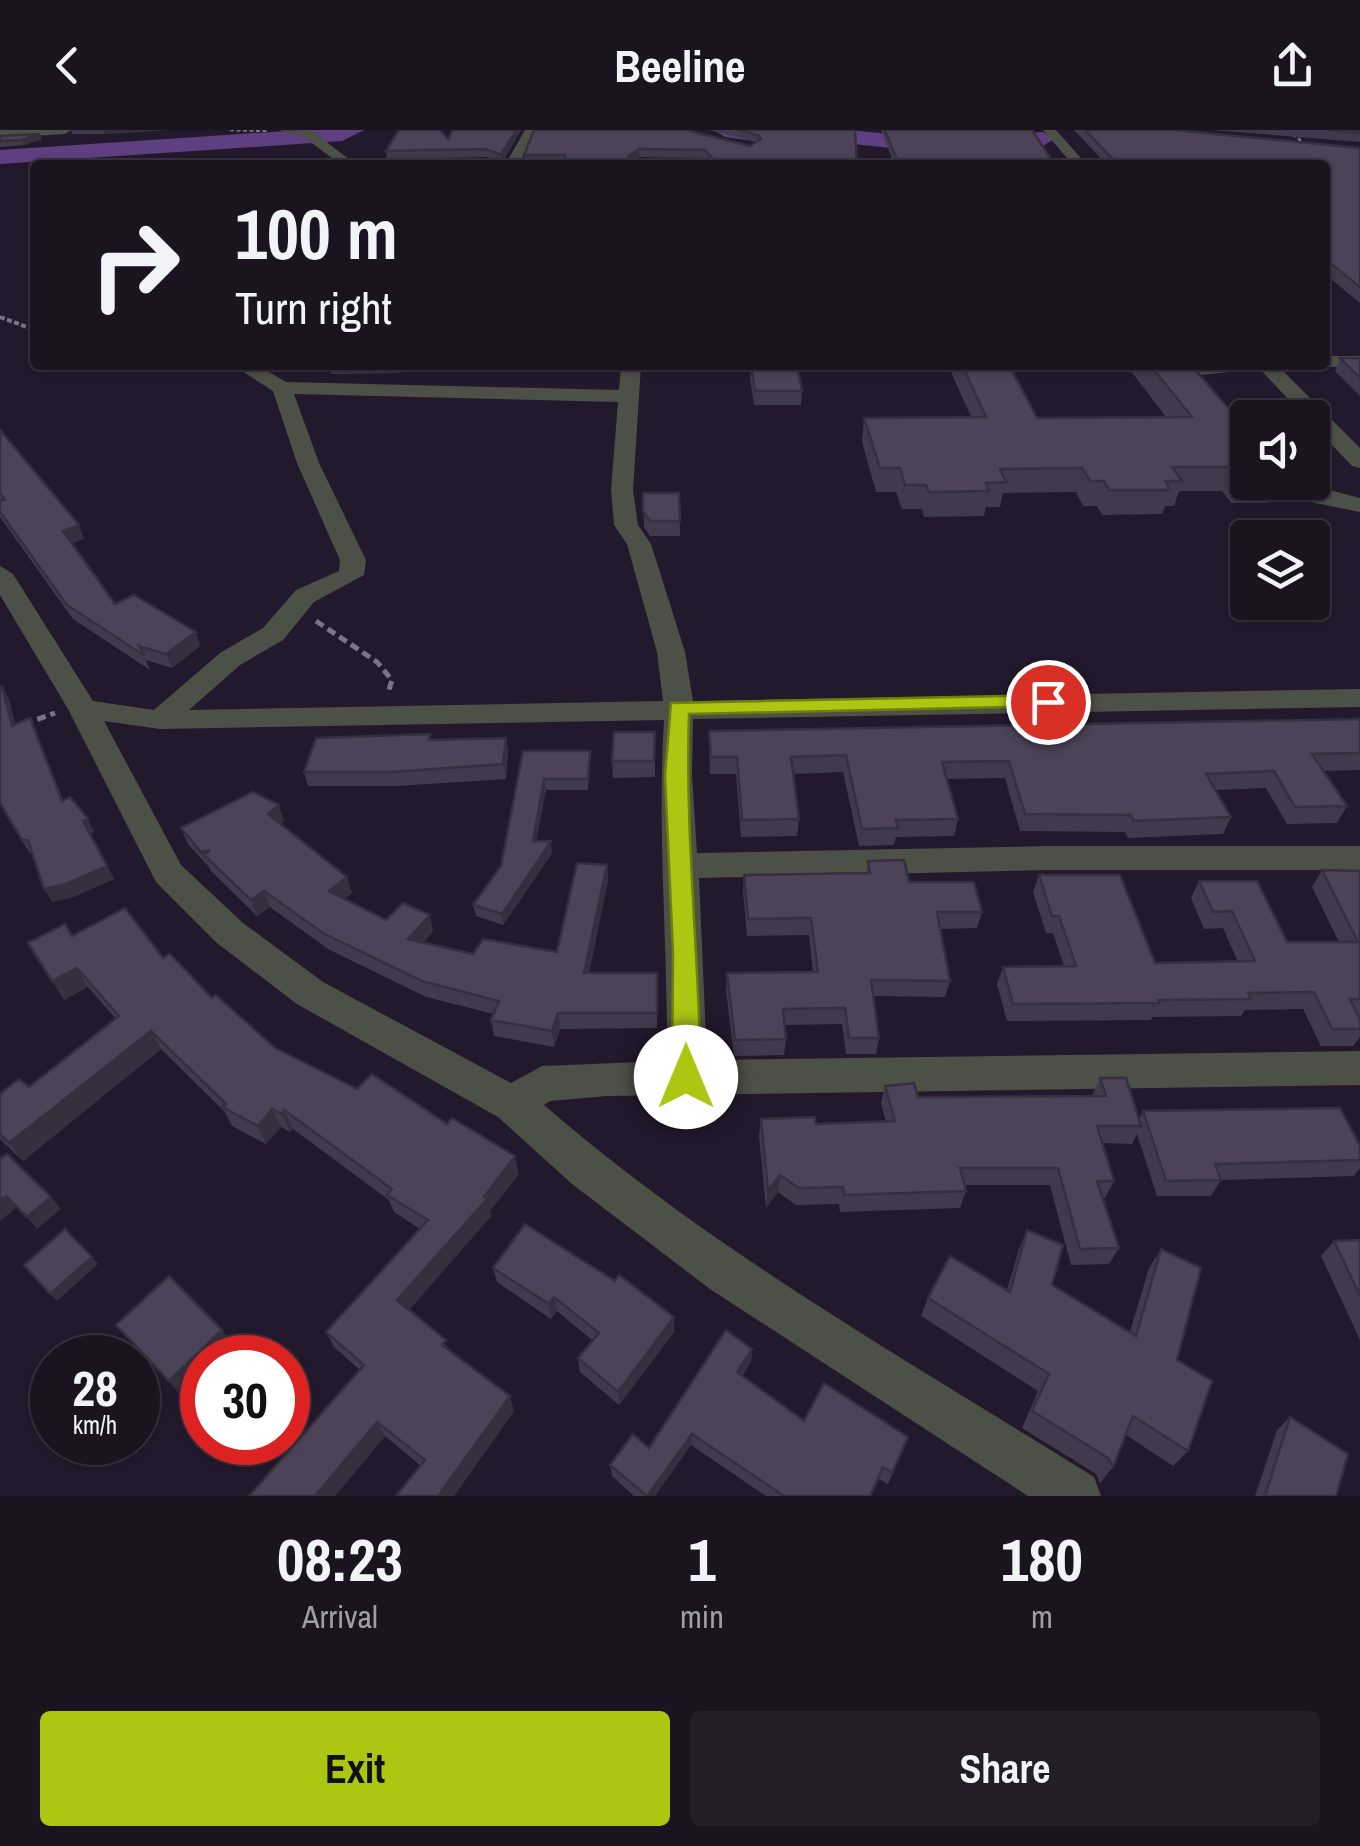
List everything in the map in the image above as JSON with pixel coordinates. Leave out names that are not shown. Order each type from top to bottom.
[{"type":"street","points":[[0,134],[65,130]]},
{"type":"street","points":[[515,160],[531,130]]},
{"type":"street","points":[[1048,130],[1075,160]]},
{"type":"street","points":[[287,131],[309,136],[328,160]]},
{"type":"street","points":[[1330,362],[1360,362]]},
{"type":"street","points":[[251,370],[282,388],[424,380],[629,396]]},
{"type":"street","points":[[630,370],[622,490],[626,525],[638,544],[671,652],[679,708],[676,776],[682,866],[686,1077]]},
{"type":"street","points":[[1192,370],[1193,384],[1230,427]]},
{"type":"street","points":[[1271,370],[1360,462]]},
{"type":"street","points":[[160,720],[230,659],[274,634],[304,596],[351,575],[353,560],[308,463],[282,388]]},
{"type":"street","points":[[1330,499],[1360,504]]},
{"type":"street","points":[[0,574],[83,709],[168,873],[230,934],[310,993],[513,1104],[587,1170],[726,1272],[1075,1496]]},
{"type":"street","points":[[83,709],[160,720],[404,718],[679,708],[1360,698]]},
{"type":"street","points":[[682,866],[1050,858],[1360,858]]},
{"type":"street","points":[[513,1104],[542,1084],[686,1077],[1356,1077]]},
{"type":"path","points":[[230,130],[287,131]]},
{"type":"path","points":[[1288,130],[1306,145]]},
{"type":"path","points":[[0,317],[30,328]]},
{"type":"path","points":[[304,596],[304,612],[378,662],[392,680],[386,690],[404,718]]},
{"type":"path","points":[[16,727],[49,714],[83,709]]},
{"type":"building","points":[[399,130],[440,130],[448,139],[453,130],[516,130],[501,155],[486,149],[386,151]]},
{"type":"building","points":[[534,130],[686,130],[750,146],[761,139],[739,130],[855,130],[857,160],[672,160],[713,159],[705,150],[639,149],[628,156],[631,160],[565,160],[565,155],[524,155]]},
{"type":"building","points":[[885,130],[1032,130],[1052,160],[897,160]]},
{"type":"building","points":[[1085,130],[1174,130],[1360,148],[1360,287],[1330,263],[1330,160],[1114,160]]},
{"type":"building","points":[[40,134],[22,140],[0,141],[0,136]]},
{"type":"building","points":[[1340,358],[1360,358],[1360,378]]},
{"type":"building","points":[[752,370],[798,370],[802,391],[755,391]]},
{"type":"building","points":[[964,370],[1012,370],[1037,418],[1192,417],[1154,370],[1195,370],[1230,410],[1230,467],[1172,467],[1182,481],[1165,481],[1170,490],[1109,490],[1104,481],[1090,481],[1082,468],[1000,469],[1006,482],[986,483],[989,491],[929,492],[926,485],[905,485],[900,468],[880,468],[864,418],[986,417]]},
{"type":"building","points":[[0,430],[79,525],[63,531],[115,604],[134,595],[196,632],[166,654],[139,646],[145,656],[67,605],[0,512],[0,501],[5,500],[0,493]]},
{"type":"building","points":[[643,493],[679,493],[680,521],[650,521],[643,511]]},
{"type":"building","points":[[0,687],[12,726],[30,718],[62,801],[70,797],[88,819],[83,821],[107,866],[44,889],[28,840],[22,840],[0,803]]},
{"type":"building","points":[[1360,719],[1360,753],[1312,754],[1347,806],[1295,807],[1274,771],[1206,774],[1231,817],[1134,821],[1131,815],[1025,814],[1009,761],[942,762],[958,819],[896,820],[898,828],[862,829],[846,755],[791,757],[799,819],[742,820],[737,757],[711,757],[709,731]]},
{"type":"building","points":[[614,732],[655,732],[654,761],[612,761]]},
{"type":"building","points":[[430,734],[429,740],[506,738],[503,764],[392,772],[304,772],[316,738]]},
{"type":"building","points":[[523,751],[590,751],[588,779],[544,779],[533,841],[551,841],[502,914],[473,905],[501,866]]},
{"type":"building","points":[[253,792],[279,805],[268,814],[347,877],[329,891],[386,920],[403,903],[430,915],[408,939],[473,954],[483,939],[557,952],[577,863],[607,865],[584,973],[657,973],[657,1013],[558,1013],[552,1031],[491,1020],[499,1001],[422,981],[323,933],[264,891],[251,900],[204,855],[210,850],[201,852],[181,828]]},
{"type":"building","points":[[904,860],[909,882],[974,882],[982,912],[937,912],[950,981],[871,980],[879,1038],[849,1038],[845,1008],[783,1009],[786,1039],[735,1040],[727,973],[818,972],[811,918],[748,919],[744,875],[870,873],[868,861]]},
{"type":"building","points":[[1322,870],[1360,871],[1360,999],[1350,999],[1360,1019],[1360,1029],[1332,1029],[1314,992],[1248,993],[1251,999],[1158,1000],[1159,1003],[1013,1004],[1003,967],[1076,966],[1059,916],[1052,916],[1039,875],[1120,875],[1155,963],[1255,961],[1232,911],[1213,912],[1199,881],[1257,881],[1287,942],[1358,942]]},
{"type":"building","points":[[125,908],[163,958],[170,954],[212,998],[216,995],[275,1048],[357,1089],[372,1074],[447,1124],[452,1118],[515,1156],[484,1197],[487,1199],[397,1300],[446,1340],[442,1345],[510,1396],[438,1496],[396,1496],[425,1460],[377,1422],[315,1496],[249,1496],[276,1465],[310,1465],[310,1427],[364,1365],[326,1332],[428,1220],[387,1195],[392,1189],[284,1110],[282,1114],[272,1109],[258,1126],[222,1107],[226,1104],[151,1031],[9,1143],[0,1134],[0,1094],[19,1079],[29,1087],[119,1016],[77,968],[52,981],[28,943],[65,924],[72,936]]},
{"type":"building","points":[[1100,1078],[1126,1078],[1141,1126],[1097,1126],[1114,1181],[1097,1181],[1119,1248],[1080,1249],[1058,1168],[960,1168],[966,1191],[844,1195],[843,1187],[799,1188],[780,1175],[768,1191],[761,1119],[815,1117],[816,1124],[895,1121],[885,1086],[914,1083],[918,1097],[1106,1096]]},
{"type":"building","points":[[1340,1108],[1360,1146],[1360,1160],[1215,1164],[1221,1180],[1166,1181],[1143,1111]]},
{"type":"building","points":[[7,1154],[51,1197],[27,1217],[6,1196],[0,1200],[0,1159]]},
{"type":"building","points":[[525,1224],[615,1281],[619,1275],[674,1317],[618,1392],[578,1358],[599,1333],[554,1297],[549,1304],[493,1268]]},
{"type":"building","points":[[65,1229],[92,1257],[50,1294],[24,1265]]},
{"type":"building","points":[[1027,1230],[1063,1245],[1052,1285],[1136,1336],[1161,1249],[1201,1268],[1177,1360],[1212,1381],[1188,1451],[1133,1416],[1113,1467],[1108,1458],[1032,1411],[1049,1374],[928,1298],[950,1256],[1010,1292]]},
{"type":"building","points":[[1360,1240],[1360,1296],[1334,1241]]},
{"type":"building","points":[[169,1276],[222,1330],[217,1335],[180,1335],[180,1370],[169,1381],[160,1371],[160,1335],[125,1335],[116,1325]]},
{"type":"building","points":[[726,1330],[752,1349],[737,1372],[804,1421],[824,1383],[908,1437],[892,1473],[883,1467],[870,1496],[784,1496],[692,1434],[647,1496],[610,1465],[633,1434],[649,1448]]},
{"type":"building","points":[[1290,1417],[1348,1454],[1336,1496],[1265,1496]]},
{"type":"waterway","points":[[0,157],[342,134],[353,130]]},
{"type":"waterway","points":[[725,130],[769,136],[824,134],[930,145],[1043,139]]},
{"type":"route","points":[[686,1077],[686,952],[676,776],[679,708],[1048,702]]}]
